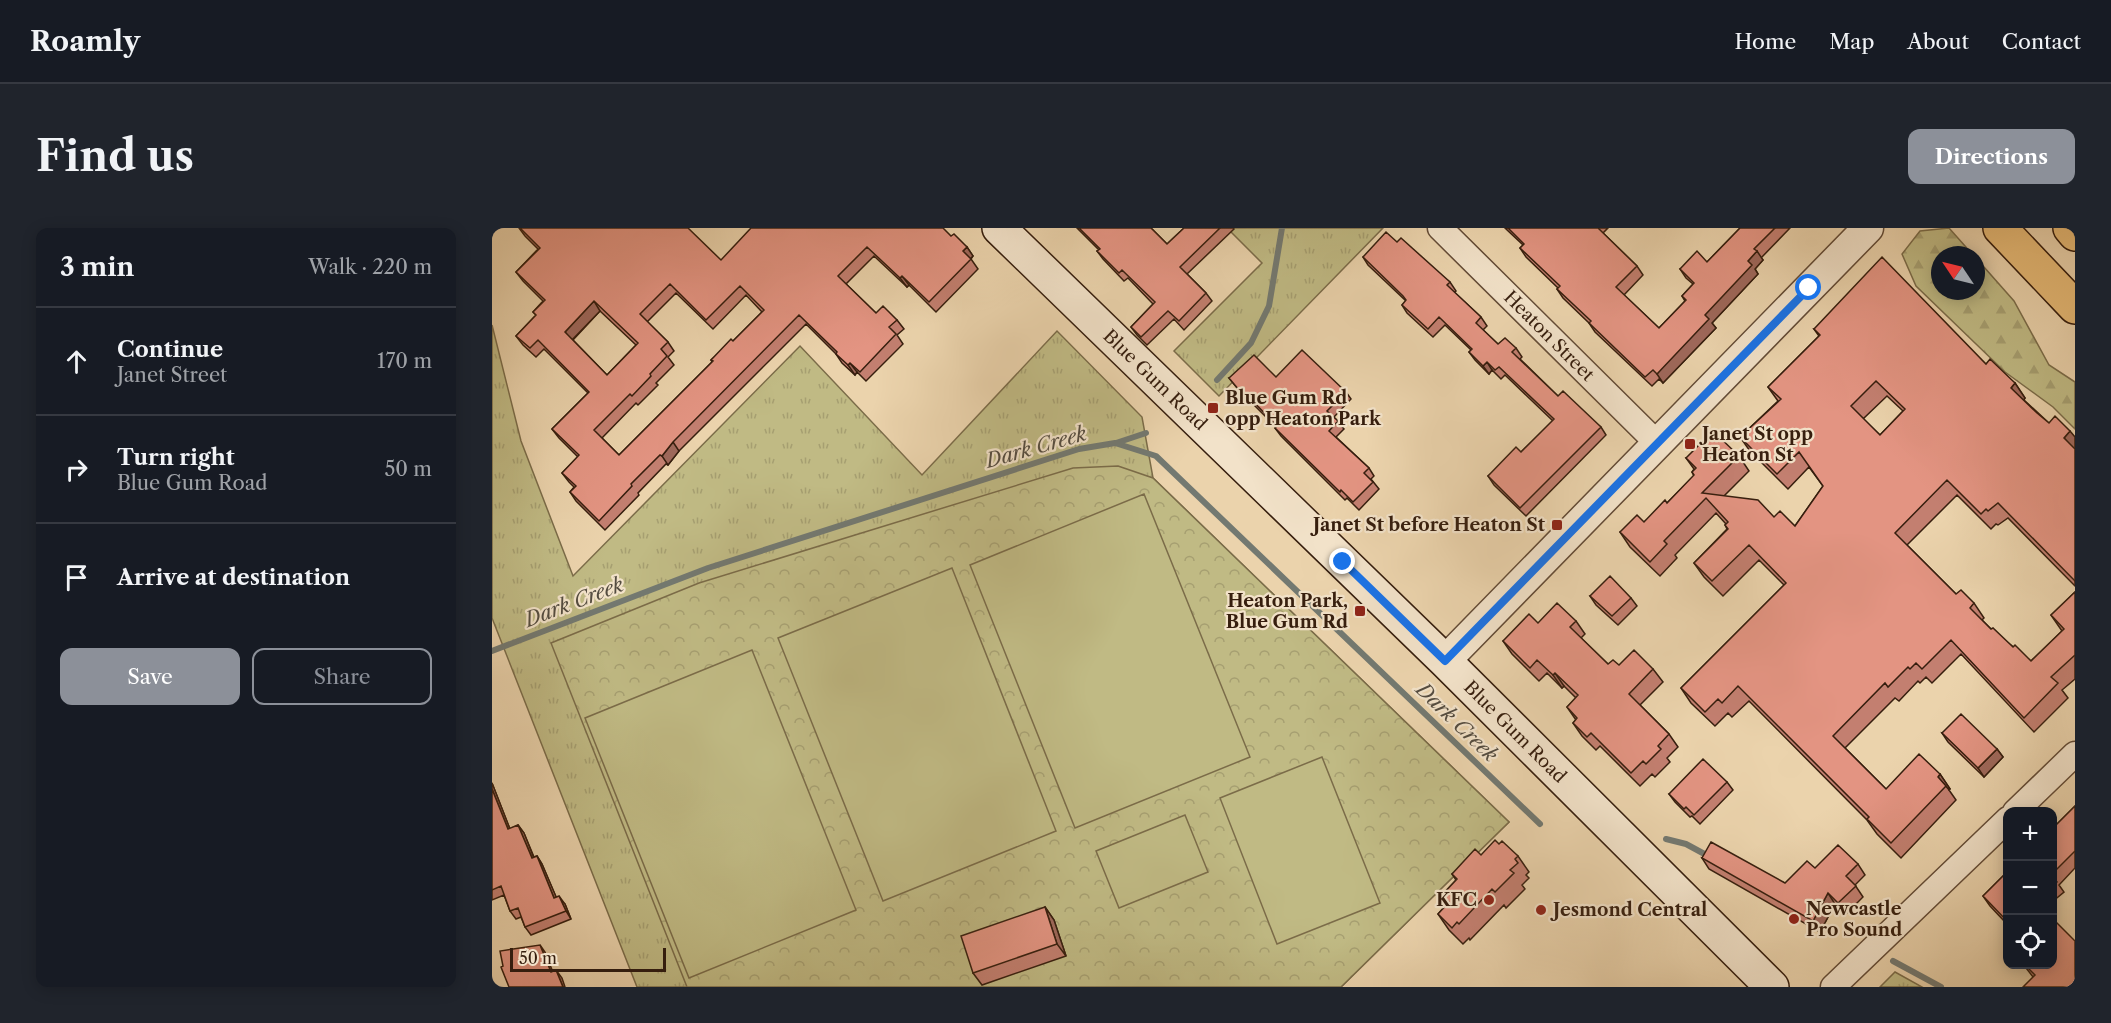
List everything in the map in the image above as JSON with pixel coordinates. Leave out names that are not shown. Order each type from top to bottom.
[{"type":"highway","points":[[2000,228],[2075,307]]},
{"type":"highway","points":[[2070,228],[2075,234]]},
{"type":"main road","name":"Blue Gum Road","points":[[999,228],[1445,661],[1772,987]]},
{"type":"street","name":"Heaton Street","points":[[1440,228],[1658,444]]},
{"type":"street","points":[[1445,661],[1868,228]]},
{"type":"street","points":[[2020,807],[2075,753]]},
{"type":"street","points":[[1833,987],[2003,823]]},
{"type":"green space","points":[[1227,228],[1383,228],[1219,396],[1174,351],[1262,263]]},
{"type":"green space","points":[[1949,228],[1965,246],[1931,246],[1931,300],[1985,300],[1985,268],[2014,301],[2049,365],[2075,382],[2075,429],[2053,407],[2005,372],[1916,286],[1902,254],[1920,231]]},
{"type":"green space","points":[[492,325],[521,441],[573,576],[800,346],[922,475],[1057,331],[1142,417],[1153,478],[1509,822],[1341,987],[637,987],[492,618]]},
{"type":"green space","points":[[1118,466],[1153,478],[1509,822],[1341,987],[687,987],[551,643],[699,583],[1073,468]]},
{"type":"green space","points":[[1144,494],[1250,757],[1075,828],[970,565]]},
{"type":"green space","points":[[952,568],[1056,831],[883,901],[778,638]]},
{"type":"green space","points":[[752,650],[856,910],[689,978],[585,718]]},
{"type":"green space","points":[[1322,757],[1380,903],[1277,944],[1220,798]]},
{"type":"green space","points":[[1185,815],[1208,872],[1119,908],[1096,851]]},
{"type":"green space","points":[[1895,972],[1922,987],[1880,987]]},
{"type":"building","points":[[520,228],[688,228],[721,260],[751,228],[943,228],[951,236],[954,234],[967,247],[963,251],[971,259],[929,302],[867,247],[838,276],[876,313],[883,306],[897,320],[889,327],[896,334],[860,372],[836,354],[837,352],[799,315],[673,442],[662,456],[660,455],[631,484],[632,486],[599,521],[570,492],[576,486],[562,473],[579,455],[552,429],[589,392],[538,340],[530,348],[516,336],[536,315],[533,312],[545,300],[516,272],[540,248]],"holes":[[[670,284],[706,320],[740,286],[764,310],[733,341],[731,339],[711,360],[713,361],[619,455],[594,430],[630,394],[632,396],[667,356],[661,349],[668,342],[640,314]],[[594,301],[638,343],[607,375],[565,332]]]},
{"type":"building","points":[[1079,228],[1151,228],[1167,244],[1184,228],[1220,228],[1180,267],[1206,293],[1179,321],[1168,311],[1141,337],[1131,327],[1155,302],[1122,270],[1119,273],[1097,251],[1100,249]]},
{"type":"building","points":[[1508,228],[1598,228],[1637,266],[1616,287],[1659,328],[1686,300],[1682,296],[1694,283],[1680,269],[1697,251],[1707,262],[1740,228],[1775,228],[1754,249],[1757,251],[1748,261],[1752,265],[1705,315],[1709,319],[1657,374],[1653,370],[1645,377],[1557,289],[1560,286],[1520,248],[1524,244]]},
{"type":"building","points":[[1386,232],[1397,242],[1401,238],[1450,282],[1447,285],[1481,317],[1476,323],[1498,344],[1505,338],[1516,348],[1512,352],[1558,396],[1563,391],[1601,427],[1520,508],[1488,476],[1516,447],[1521,452],[1554,419],[1499,367],[1495,370],[1487,362],[1483,366],[1469,352],[1472,349],[1439,317],[1428,329],[1402,305],[1406,300],[1403,296],[1363,257]]},
{"type":"building","points":[[1882,257],[1986,364],[1990,359],[2015,383],[2011,388],[2037,413],[2049,423],[2055,416],[2070,431],[2064,438],[2075,449],[2075,581],[1998,503],[1981,514],[1947,480],[1895,533],[1956,594],[1961,590],[1974,603],[1970,608],[1991,629],[1993,628],[2013,647],[2015,645],[2031,661],[2064,629],[2051,615],[2075,592],[2075,655],[2051,677],[2058,683],[2024,718],[1951,640],[1922,669],[1916,663],[1910,669],[1908,667],[1888,687],[1885,683],[1833,736],[1886,789],[1919,754],[1940,774],[1938,777],[1946,786],[1891,843],[1867,819],[1869,817],[1738,686],[1722,703],[1718,699],[1705,712],[1681,688],[1786,583],[1749,545],[1712,581],[1694,563],[1728,529],[1725,525],[1728,522],[1706,498],[1664,541],[1667,544],[1650,562],[1620,532],[1637,515],[1644,522],[1665,500],[1667,503],[1694,475],[1692,472],[1696,468],[1686,458],[1713,431],[1739,456],[1702,493],[1758,500],[1774,517],[1780,511],[1795,526],[1823,486],[1799,452],[1777,474],[1740,437],[1781,399],[1768,387],[1820,335],[1814,329]],"holes":[[[1876,381],[1905,409],[1880,435],[1851,406]]]},
{"type":"building","points":[[1302,350],[1346,392],[1327,411],[1338,421],[1329,431],[1369,468],[1364,473],[1373,482],[1353,502],[1275,428],[1277,426],[1246,394],[1244,396],[1229,378],[1254,355],[1276,377]]},
{"type":"building","points":[[1610,576],[1631,598],[1612,616],[1590,596]]},
{"type":"building","points":[[1557,603],[1576,621],[1570,627],[1608,664],[1613,660],[1619,665],[1634,650],[1653,669],[1629,694],[1669,734],[1658,746],[1661,749],[1646,764],[1643,761],[1631,773],[1591,733],[1587,737],[1573,723],[1577,718],[1567,707],[1578,695],[1537,660],[1530,668],[1503,641],[1529,614],[1538,623]]},
{"type":"building","points":[[1961,714],[1997,749],[1978,768],[1942,733]]},
{"type":"building","points":[[1703,759],[1727,782],[1694,815],[1686,807],[1684,809],[1669,794]]},
{"type":"building","points":[[492,789],[508,829],[518,825],[532,858],[537,856],[554,898],[559,896],[566,911],[525,927],[518,908],[510,911],[501,886],[492,890]]},
{"type":"building","points":[[2075,806],[2075,851],[2057,869],[2057,861],[2057,824]]},
{"type":"building","points":[[1495,840],[1499,844],[1502,841],[1518,856],[1515,859],[1518,863],[1510,870],[1514,873],[1495,892],[1492,889],[1459,924],[1457,922],[1452,928],[1438,914],[1449,902],[1442,895],[1457,879],[1452,874],[1475,849],[1481,855]]},
{"type":"building","points":[[1711,842],[1785,883],[1807,861],[1815,868],[1838,845],[1858,864],[1846,876],[1856,886],[1838,903],[1828,893],[1813,921],[1702,858]]},
{"type":"building","points":[[2003,876],[2003,917],[1983,896]]},
{"type":"building","points":[[1045,907],[1057,944],[973,973],[961,936]]},
{"type":"building","points":[[2057,923],[2075,941],[2075,987],[2023,987],[2035,975],[2029,969],[2057,969]]},
{"type":"building","points":[[540,945],[551,972],[556,970],[563,987],[509,987],[501,967],[503,966],[500,951]]},
{"type":"waterway","points":[[1217,380],[1251,343],[1269,306],[1282,228]]},
{"type":"waterway","points":[[1116,443],[1146,433]]},
{"type":"waterway","name":"Dark Creek","points":[[492,651],[708,568],[1079,449],[1115,443],[1156,456],[1540,824]]},
{"type":"waterway","name":"Dark Creek","points":[[1666,839],[1686,844],[1710,857]]},
{"type":"waterway","name":"Dark Creek","points":[[1893,961],[1941,987]]},
{"type":"place","name":"Blue Gum Rd opp Heaton Park","points":[[1213,408]]},
{"type":"place","name":"Janet St opp Heaton St","points":[[1690,444]]},
{"type":"place","name":"Janet St before Heaton St","points":[[1557,525]]},
{"type":"place","name":"Heaton Park, Blue Gum Rd","points":[[1360,611]]},
{"type":"place","name":"KFC","points":[[1489,900]]},
{"type":"place","name":"Jesmond Central","points":[[1541,910]]},
{"type":"place","name":"Newcastle Pro Sound","points":[[1794,919]]},
{"type":"route","points":[[1343,562],[1445,661],[1809,288]]}]
